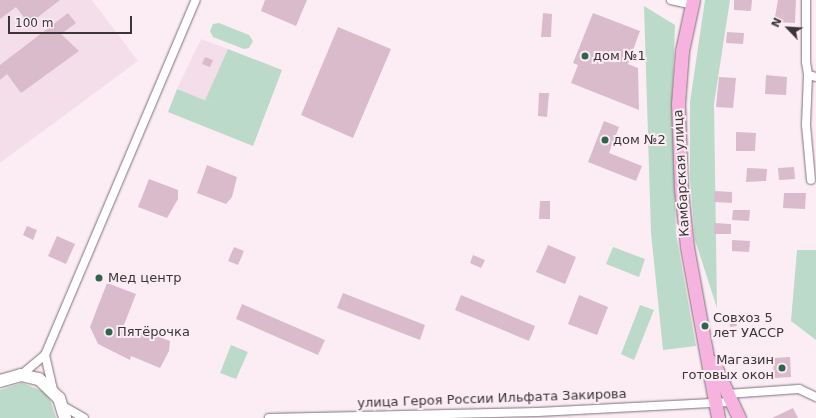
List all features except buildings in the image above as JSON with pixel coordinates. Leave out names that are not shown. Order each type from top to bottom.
[{"type":"main road","name":"Камбарская улица","points":[[692,2],[682,51],[678,104],[681,188],[688,254],[706,346],[714,403],[718,418]]},
{"type":"main road","name":"Камбарская улица","points":[[706,346],[739,418]]},
{"type":"main road","points":[[3,377],[21,375],[39,379],[54,390],[64,412]]},
{"type":"street","points":[[21,375],[45,355],[196,0]]},
{"type":"street","points":[[671,0],[692,2]]},
{"type":"street","points":[[806,0],[812,76],[806,125],[811,180]]},
{"type":"street","points":[[45,355],[54,390]]},
{"type":"street","name":"улица Героя России Ильфата Закирова","points":[[269,418],[714,403],[729,398],[799,389],[816,397]]},
{"type":"street","points":[[64,412],[84,418]]},
{"type":"shaded area","points":[[0,0],[92,0],[138,61],[0,163]]},
{"type":"shaded area","points":[[201,39],[228,49],[205,100],[177,89]]},
{"type":"green space","points":[[705,0],[730,0],[714,104],[717,308],[695,240],[690,180],[690,102]]},
{"type":"green space","points":[[644,6],[675,25],[672,104],[676,234],[696,346],[663,350],[651,233]]},
{"type":"green space","points":[[219,23],[249,35],[253,41],[249,48],[244,49],[213,37],[210,31],[213,24]]},
{"type":"green space","points":[[228,49],[282,70],[253,146],[168,112],[177,89],[217,105],[205,100]]},
{"type":"green space","points":[[613,247],[645,259],[639,277],[606,264]]},
{"type":"green space","points":[[797,250],[816,250],[816,340],[791,321]]},
{"type":"green space","points":[[640,305],[654,310],[634,360],[621,354]]},
{"type":"green space","points":[[231,345],[248,352],[236,379],[220,373]]},
{"type":"green space","points":[[22,383],[43,391],[50,399],[56,418],[0,418],[0,390]]},
{"type":"place","name":"дом №1","points":[[585,56]]},
{"type":"place","name":"дом №2","points":[[605,140]]},
{"type":"place","name":"Мед центр","points":[[99,278]]},
{"type":"place","name":"Совхоз 5 лет УАССР","points":[[705,326]]},
{"type":"place","name":"Пятёрочка","points":[[109,332]]},
{"type":"place","name":"Магазин готовых окон","points":[[782,368]]}]
